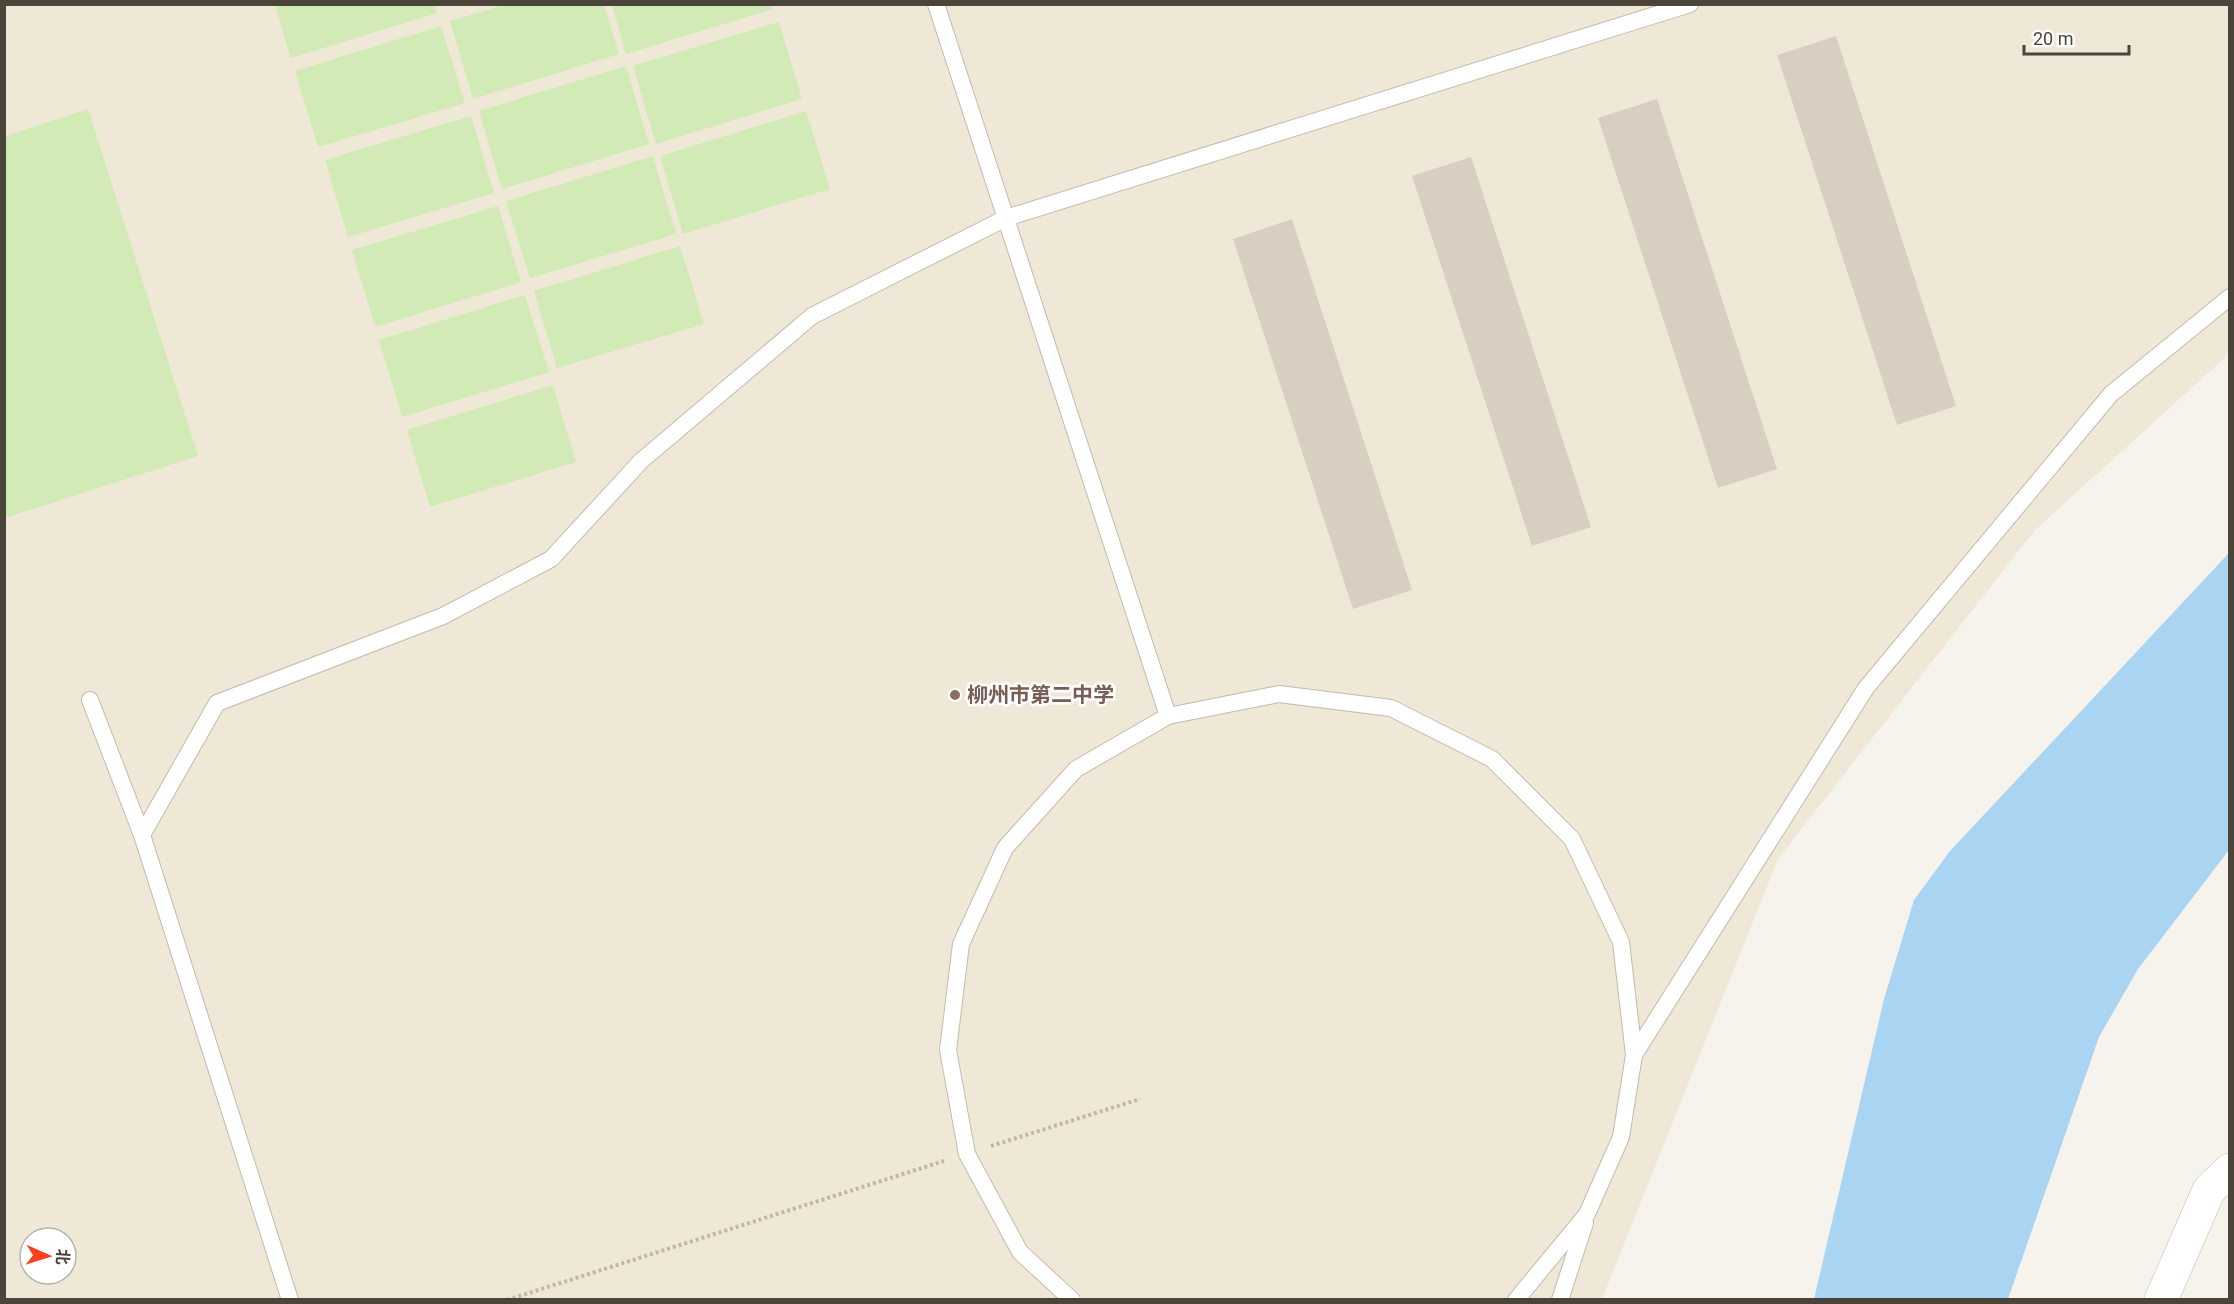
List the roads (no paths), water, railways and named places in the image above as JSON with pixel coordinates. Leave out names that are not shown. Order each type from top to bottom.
[{"type":"street","points":[[2161,1299],[2209,1190],[2229,1170]]},
{"type":"lane","points":[[936,4],[1168,716]]},
{"type":"lane","points":[[142,835],[217,703],[443,616],[551,559],[641,461],[812,316],[1005,218],[1690,4]]},
{"type":"lane","points":[[1634,1054],[1866,687],[2110,394],[2229,297]]},
{"type":"lane","points":[[1072,1299],[1020,1252],[967,1154],[948,1050],[961,944],[1005,848],[1076,769],[1168,716],[1279,694],[1391,708],[1492,759],[1572,839],[1621,942],[1634,1054],[1621,1137],[1587,1214],[1560,1299]]},
{"type":"lane","points":[[90,700],[142,835],[290,1299]]},
{"type":"lane","points":[[1516,1299],[1587,1214]]},
{"type":"water","points":[[2229,553],[2229,850],[2138,969],[2099,1037],[2008,1299],[1814,1299],[1884,999],[1914,900],[1950,851]]},
{"type":"place","name":"柳州市第二中学","points":[[955,695]]}]
